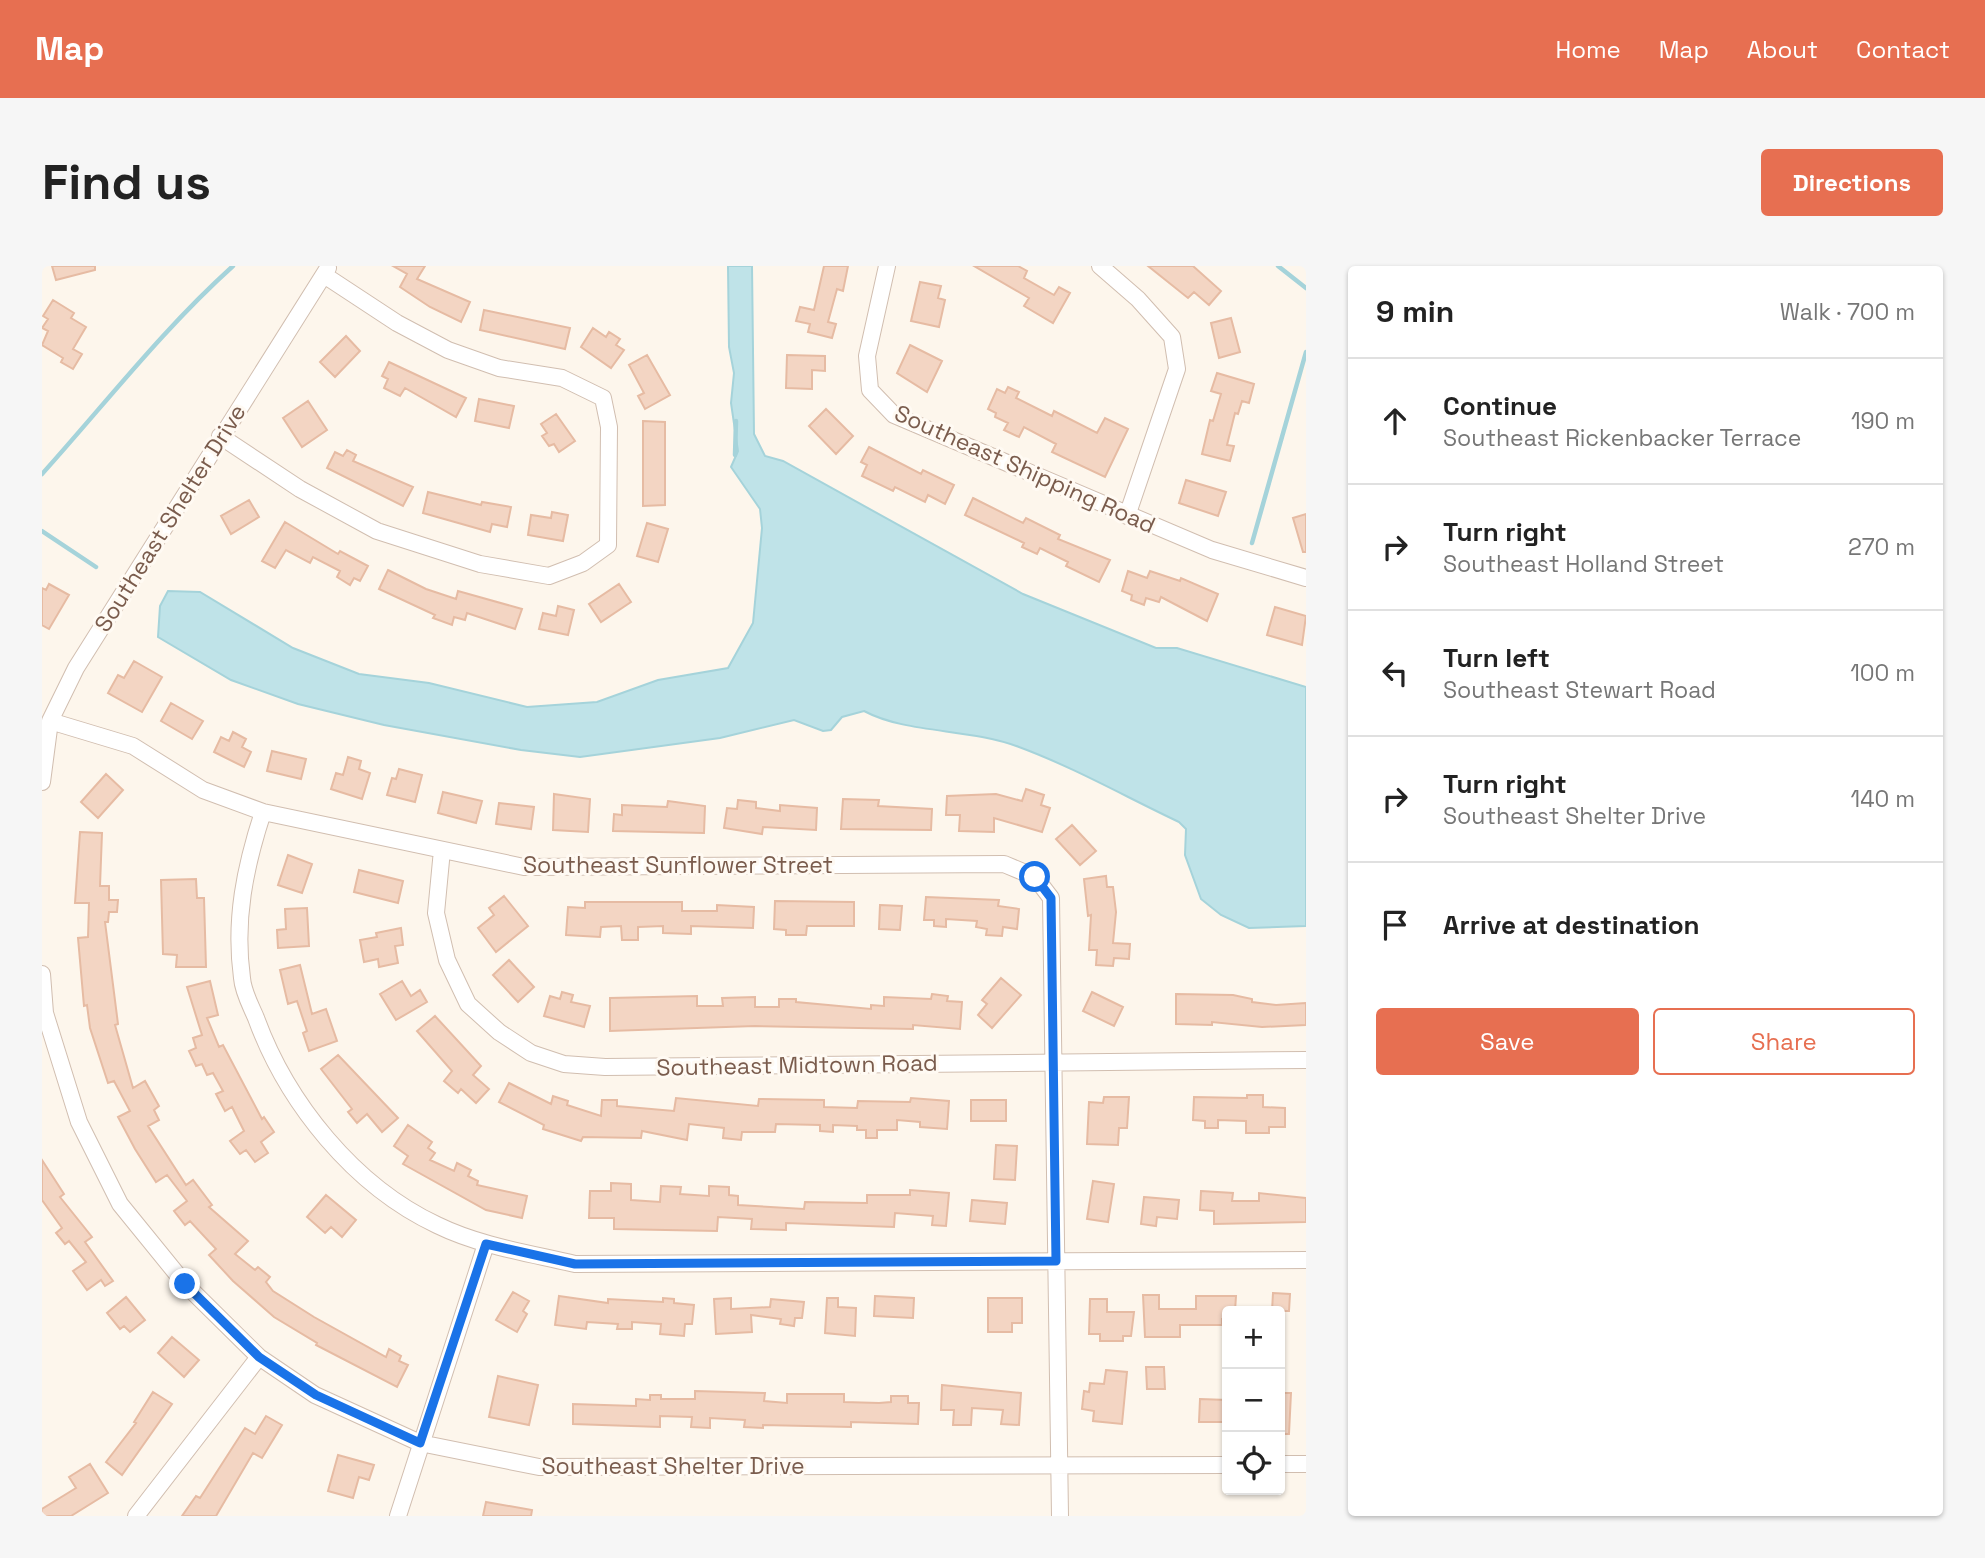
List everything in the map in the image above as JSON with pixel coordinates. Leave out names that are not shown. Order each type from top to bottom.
[{"type":"street","name":"Southeast Shipping Road","points":[[887,266],[867,356],[870,390],[894,415],[1212,550],[1306,578]]},
{"type":"street","points":[[1100,266],[1138,299],[1172,337],[1177,369],[1127,516]]},
{"type":"street","points":[[220,436],[300,489],[377,531],[480,564],[549,576],[583,563],[608,545],[609,427],[603,398],[562,378],[499,368],[448,350],[397,323],[327,270]]},
{"type":"street","name":"Southeast Shelter Drive","points":[[42,782],[50,721],[76,668],[327,270]]},
{"type":"street","name":"Southeast Sunflower Street","points":[[50,721],[134,746],[203,790],[263,812],[524,867],[1004,864],[1035,877],[1051,898],[1052,1062]]},
{"type":"street","points":[[263,812],[245,867],[238,924],[242,981],[262,1034],[301,1108],[349,1163],[435,1225],[486,1244],[575,1264],[1306,1260]]},
{"type":"street","name":"Southeast Midtown Road","points":[[442,850],[436,913],[447,960],[468,1004],[499,1032],[531,1053],[564,1064],[605,1067],[1306,1060]]},
{"type":"street","name":"Southeast Shelter Drive","points":[[42,974],[45,1013],[79,1122],[120,1204],[185,1284],[259,1357],[316,1395],[420,1443],[539,1467],[1222,1465]]},
{"type":"street","points":[[1052,1062],[1060,1516]]},
{"type":"street","points":[[398,1516],[486,1244]]},
{"type":"street","points":[[136,1516],[259,1357]]},
{"type":"street","points":[[1285,1464],[1306,1464]]},
{"type":"water","points":[[728,266],[752,266],[754,434],[765,456],[783,461],[1023,594],[1156,648],[1177,648],[1306,687],[1306,926],[1249,928],[1221,915],[1201,899],[1185,855],[1186,829],[1179,822],[1059,764],[1000,741],[899,724],[864,711],[842,717],[831,730],[823,731],[794,720],[720,738],[580,757],[521,750],[384,725],[298,704],[231,680],[158,637],[160,606],[168,591],[200,592],[293,648],[359,674],[429,683],[527,707],[597,702],[658,680],[728,668],[753,623],[762,528],[760,509],[731,467],[738,451],[731,403],[734,373],[729,347]]},
{"type":"building","points":[[52,266],[95,266],[95,270],[56,280]]},
{"type":"building","points":[[393,266],[425,266],[417,279],[470,302],[461,322],[430,307],[400,287],[407,274]]},
{"type":"building","points":[[824,266],[848,266],[843,291],[837,289],[828,322],[836,324],[832,338],[808,332],[810,324],[796,321],[800,307],[814,310]]},
{"type":"building","points":[[974,266],[1018,266],[1027,271],[1024,278],[1054,295],[1059,287],[1070,293],[1053,323],[1024,306],[1029,298]]},
{"type":"building","points":[[1148,266],[1193,266],[1221,291],[1209,305],[1194,292],[1188,298]]},
{"type":"building","points":[[920,282],[941,286],[938,298],[945,300],[939,327],[911,321]]},
{"type":"building","points":[[53,300],[74,313],[71,318],[86,327],[73,349],[82,354],[73,369],[61,362],[63,358],[42,345],[48,331],[42,328],[48,319],[43,316]]},
{"type":"building","points":[[484,310],[570,328],[565,349],[480,330]]},
{"type":"building","points":[[1231,318],[1240,352],[1219,358],[1211,323]]},
{"type":"building","points":[[593,328],[606,337],[609,332],[620,339],[616,345],[624,350],[611,368],[581,347]]},
{"type":"building","points":[[346,336],[360,351],[335,377],[320,362]]},
{"type":"building","points":[[910,345],[942,361],[927,392],[897,373]]},
{"type":"building","points":[[647,355],[670,395],[645,409],[638,396],[644,393],[629,365]]},
{"type":"building","points":[[787,355],[825,356],[825,371],[812,370],[812,389],[786,388]]},
{"type":"building","points":[[389,362],[466,398],[456,417],[405,388],[400,396],[384,388],[388,379],[382,376]]},
{"type":"building","points":[[1217,373],[1254,384],[1249,403],[1242,401],[1238,414],[1235,413],[1227,445],[1234,446],[1230,461],[1202,454],[1210,420],[1213,421],[1221,394],[1211,391]]},
{"type":"building","points":[[1008,387],[1019,392],[1016,398],[1052,416],[1054,411],[1097,433],[1105,418],[1128,429],[1105,477],[1052,452],[1056,444],[1024,427],[1019,437],[1004,430],[1008,423],[995,417],[996,413],[988,409],[997,389],[1005,393]]},
{"type":"building","points":[[479,399],[514,406],[509,428],[475,421]]},
{"type":"building","points":[[308,401],[327,430],[302,447],[283,418]]},
{"type":"building","points":[[826,409],[853,436],[836,454],[809,426]]},
{"type":"building","points":[[556,414],[575,441],[559,452],[554,444],[549,446],[542,436],[547,433],[541,424]]},
{"type":"building","points":[[643,421],[665,422],[665,505],[643,506]]},
{"type":"building","points":[[869,447],[921,474],[923,470],[954,485],[945,504],[928,495],[925,502],[895,487],[893,491],[862,476],[867,465],[861,462]]},
{"type":"building","points":[[347,450],[356,455],[353,461],[413,487],[403,506],[327,468],[335,452],[343,456]]},
{"type":"building","points":[[1186,480],[1226,492],[1218,516],[1179,503]]},
{"type":"building","points":[[428,492],[481,505],[482,502],[511,507],[507,527],[492,524],[490,532],[423,513]]},
{"type":"building","points":[[973,498],[1023,523],[1026,518],[1060,535],[1058,539],[1110,560],[1099,582],[1066,566],[1068,562],[1040,548],[1037,554],[1022,547],[1024,543],[965,515]]},
{"type":"building","points":[[249,500],[259,517],[231,534],[221,516]]},
{"type":"building","points":[[552,512],[568,515],[563,541],[528,535],[531,515],[551,518]]},
{"type":"building","points":[[1306,514],[1306,552],[1303,552],[1293,518]]},
{"type":"building","points":[[285,522],[338,554],[340,551],[368,566],[360,581],[354,578],[350,585],[337,577],[340,571],[313,557],[310,563],[286,550],[275,568],[262,561]]},
{"type":"building","points":[[647,523],[668,529],[658,562],[637,556]]},
{"type":"building","points":[[388,570],[426,589],[456,599],[458,591],[522,609],[515,629],[467,613],[465,620],[454,617],[452,625],[433,618],[435,615],[379,589]]},
{"type":"building","points":[[1128,571],[1147,578],[1150,571],[1180,581],[1181,578],[1218,594],[1207,621],[1161,597],[1159,602],[1146,598],[1144,605],[1131,600],[1132,595],[1122,591]]},
{"type":"building","points":[[49,584],[69,595],[49,629],[42,625],[42,588],[46,590]]},
{"type":"building","points":[[619,584],[631,602],[601,622],[589,604]]},
{"type":"building","points":[[558,606],[574,610],[568,635],[539,629],[543,613],[556,616]]},
{"type":"building","points":[[1275,607],[1306,616],[1302,645],[1267,635]]},
{"type":"building","points":[[134,661],[162,677],[142,712],[108,693],[118,675],[124,678]]},
{"type":"building","points":[[171,703],[203,721],[192,739],[161,721]]},
{"type":"building","points":[[233,732],[246,739],[242,747],[251,752],[244,767],[214,752],[221,737],[229,741]]},
{"type":"building","points":[[272,751],[306,759],[301,779],[267,771]]},
{"type":"building","points":[[348,757],[361,761],[359,769],[370,773],[362,799],[331,789],[336,773],[343,775]]},
{"type":"building","points":[[399,769],[422,775],[415,802],[387,795],[392,778],[396,779]]},
{"type":"building","points":[[106,774],[123,790],[98,818],[81,802]]},
{"type":"building","points":[[1026,789],[1044,795],[1041,805],[1050,808],[1042,832],[994,818],[994,832],[959,831],[960,815],[946,815],[947,796],[996,794],[1022,801]]},
{"type":"building","points":[[443,792],[482,801],[476,823],[438,813]]},
{"type":"building","points":[[554,794],[590,799],[588,832],[553,830]]},
{"type":"building","points":[[843,799],[879,800],[878,806],[932,809],[931,830],[841,829]]},
{"type":"building","points":[[738,800],[756,802],[756,808],[780,811],[780,805],[817,808],[816,830],[763,827],[762,834],[724,828],[727,808],[737,809]]},
{"type":"building","points":[[668,801],[705,806],[704,833],[613,831],[614,814],[622,815],[622,805],[667,807]]},
{"type":"building","points":[[499,803],[534,807],[531,829],[496,824]]},
{"type":"building","points":[[1072,825],[1096,851],[1080,865],[1056,839]]},
{"type":"building","points":[[80,832],[102,833],[100,886],[109,886],[109,900],[118,900],[117,912],[109,912],[108,922],[105,922],[118,1024],[115,1025],[133,1088],[145,1081],[159,1106],[154,1110],[159,1120],[148,1126],[186,1185],[193,1180],[212,1205],[209,1207],[248,1241],[235,1254],[255,1270],[258,1267],[270,1277],[266,1282],[273,1291],[314,1317],[386,1357],[389,1349],[401,1356],[399,1361],[408,1365],[397,1387],[316,1345],[317,1343],[274,1317],[233,1281],[209,1255],[216,1249],[190,1221],[185,1225],[174,1211],[187,1201],[167,1175],[156,1182],[135,1149],[118,1117],[130,1111],[114,1081],[108,1083],[90,1028],[87,1005],[84,1006],[78,938],[88,937],[89,903],[75,903]]},
{"type":"building","points":[[288,855],[312,864],[302,893],[278,885]]},
{"type":"building","points":[[359,870],[403,881],[398,903],[354,892]]},
{"type":"building","points":[[1106,876],[1107,887],[1113,887],[1116,912],[1113,943],[1130,944],[1129,959],[1114,958],[1113,966],[1096,965],[1097,950],[1089,950],[1091,915],[1088,916],[1084,879]]},
{"type":"building","points":[[196,879],[197,898],[204,898],[206,967],[176,967],[177,955],[163,954],[161,880]]},
{"type":"building","points":[[504,896],[528,926],[496,952],[478,928],[494,915],[489,908]]},
{"type":"building","points":[[926,897],[999,900],[998,906],[1019,909],[1017,929],[1003,927],[1002,936],[986,935],[987,929],[976,927],[977,921],[946,919],[946,927],[934,926],[934,920],[924,920]]},
{"type":"building","points":[[775,901],[854,902],[854,926],[807,926],[806,935],[786,935],[786,930],[774,929]]},
{"type":"building","points":[[585,902],[682,902],[682,911],[717,911],[717,905],[754,907],[753,928],[691,926],[691,934],[663,933],[663,926],[638,927],[638,940],[622,940],[621,926],[601,927],[600,937],[566,935],[568,907],[585,908]]},
{"type":"building","points":[[880,905],[902,906],[900,930],[879,929]]},
{"type":"building","points":[[307,908],[309,946],[278,948],[277,930],[286,929],[285,909]]},
{"type":"building","points":[[401,928],[403,945],[395,946],[398,963],[379,967],[378,959],[364,962],[360,940],[377,937],[376,933]]},
{"type":"building","points":[[509,960],[534,987],[518,1002],[493,975]]},
{"type":"building","points":[[300,965],[312,1014],[326,1009],[337,1041],[309,1051],[303,1033],[307,1031],[297,1001],[288,1004],[280,970]]},
{"type":"building","points":[[1001,978],[1021,995],[992,1028],[978,1015],[987,1004],[982,1000]]},
{"type":"building","points":[[210,981],[218,1015],[207,1018],[219,1047],[223,1045],[262,1119],[264,1117],[274,1132],[261,1142],[268,1153],[255,1162],[246,1150],[240,1154],[230,1141],[244,1131],[232,1107],[225,1111],[216,1094],[223,1091],[213,1073],[207,1075],[202,1064],[196,1066],[189,1051],[196,1048],[193,1038],[202,1035],[187,987]]},
{"type":"building","points":[[402,981],[411,996],[420,990],[427,1002],[396,1020],[380,994]]},
{"type":"building","points":[[562,992],[573,995],[571,1002],[590,1006],[584,1027],[544,1016],[550,996],[560,999]]},
{"type":"building","points":[[1092,992],[1123,1007],[1114,1026],[1083,1011]]},
{"type":"building","points":[[932,994],[948,996],[947,1001],[962,1002],[960,1029],[913,1025],[913,1029],[755,1026],[610,1031],[610,998],[697,996],[697,1006],[723,1006],[722,998],[755,997],[755,1007],[779,1007],[779,999],[796,999],[796,1002],[871,1009],[871,1005],[884,1006],[884,997],[931,999]]},
{"type":"building","points":[[1176,994],[1233,995],[1252,999],[1252,1002],[1276,1005],[1306,1003],[1306,1025],[1262,1027],[1212,1022],[1212,1025],[1176,1024]]},
{"type":"building","points":[[435,1016],[481,1066],[473,1075],[489,1089],[476,1103],[461,1089],[458,1093],[444,1081],[452,1071],[417,1031]]},
{"type":"building","points":[[338,1055],[398,1118],[382,1132],[367,1114],[357,1123],[348,1112],[352,1109],[321,1069]]},
{"type":"building","points":[[509,1083],[551,1104],[553,1096],[568,1101],[567,1105],[601,1116],[602,1100],[617,1100],[617,1106],[674,1111],[676,1098],[758,1106],[759,1099],[824,1100],[824,1107],[857,1108],[858,1101],[910,1102],[911,1098],[949,1101],[947,1129],[920,1127],[920,1122],[897,1120],[897,1130],[877,1130],[877,1138],[866,1138],[866,1130],[857,1130],[857,1126],[833,1125],[833,1132],[820,1131],[820,1125],[776,1124],[775,1132],[742,1132],[741,1140],[723,1138],[724,1128],[689,1124],[687,1140],[642,1131],[641,1138],[583,1137],[581,1141],[543,1129],[544,1125],[499,1102]]},
{"type":"building","points":[[1247,1095],[1263,1095],[1263,1107],[1285,1108],[1285,1127],[1269,1127],[1269,1133],[1246,1133],[1246,1121],[1218,1120],[1218,1128],[1205,1128],[1205,1121],[1193,1120],[1194,1097],[1247,1098]]},
{"type":"building","points":[[1104,1097],[1129,1097],[1127,1128],[1119,1128],[1118,1145],[1087,1144],[1089,1102],[1103,1103]]},
{"type":"building","points":[[971,1100],[1006,1100],[1006,1121],[971,1121]]},
{"type":"building","points":[[408,1125],[432,1142],[428,1148],[435,1153],[430,1160],[454,1171],[457,1163],[471,1170],[468,1176],[478,1181],[477,1185],[527,1196],[522,1218],[486,1210],[403,1164],[408,1156],[394,1146]]},
{"type":"building","points":[[996,1145],[1017,1146],[1015,1180],[994,1179]]},
{"type":"building","points":[[42,1160],[64,1194],[60,1197],[92,1237],[85,1242],[113,1281],[105,1286],[101,1280],[87,1290],[73,1271],[86,1262],[69,1241],[65,1244],[56,1233],[62,1228],[42,1200]]},
{"type":"building","points":[[1093,1181],[1114,1184],[1108,1222],[1087,1219]]},
{"type":"building","points":[[611,1183],[631,1184],[631,1200],[660,1202],[661,1186],[681,1187],[680,1194],[709,1196],[709,1186],[729,1187],[729,1195],[738,1196],[738,1205],[804,1209],[805,1202],[867,1203],[867,1195],[910,1195],[910,1190],[949,1193],[946,1226],[932,1225],[933,1216],[895,1213],[894,1227],[786,1223],[786,1230],[751,1229],[752,1219],[718,1217],[717,1231],[614,1229],[614,1218],[589,1218],[590,1191],[611,1191]]},
{"type":"building","points":[[1201,1191],[1233,1193],[1232,1201],[1259,1201],[1259,1193],[1306,1198],[1306,1222],[1214,1224],[1214,1211],[1200,1210]]},
{"type":"building","points":[[326,1195],[356,1220],[342,1237],[331,1227],[325,1233],[307,1217]]},
{"type":"building","points":[[1144,1197],[1179,1200],[1177,1219],[1157,1217],[1156,1226],[1141,1224]]},
{"type":"building","points":[[972,1200],[1007,1203],[1005,1224],[970,1221]]},
{"type":"building","points":[[513,1292],[529,1301],[523,1311],[527,1314],[517,1332],[496,1320]]},
{"type":"building","points":[[1273,1293],[1290,1294],[1289,1311],[1285,1311],[1285,1306],[1272,1306]]},
{"type":"building","points":[[1143,1295],[1159,1295],[1159,1309],[1196,1309],[1196,1296],[1236,1296],[1235,1306],[1222,1306],[1222,1325],[1180,1325],[1180,1337],[1145,1337]]},
{"type":"building","points":[[559,1296],[608,1303],[608,1299],[663,1302],[663,1298],[674,1299],[674,1303],[694,1305],[692,1324],[685,1324],[684,1336],[660,1334],[661,1324],[632,1322],[632,1329],[617,1329],[618,1324],[587,1322],[586,1329],[555,1325]]},
{"type":"building","points":[[875,1296],[914,1298],[913,1318],[874,1316]]},
{"type":"building","points":[[126,1297],[145,1320],[130,1332],[124,1326],[120,1329],[107,1313]]},
{"type":"building","points":[[731,1298],[731,1309],[770,1307],[771,1299],[804,1302],[802,1318],[795,1318],[794,1326],[780,1324],[781,1319],[751,1315],[752,1332],[716,1334],[714,1299]]},
{"type":"building","points":[[827,1298],[838,1298],[838,1307],[856,1308],[855,1336],[825,1333]]},
{"type":"building","points":[[988,1298],[1022,1298],[1022,1323],[1012,1323],[1012,1332],[988,1332]]},
{"type":"building","points":[[1090,1299],[1107,1299],[1107,1312],[1134,1312],[1131,1336],[1123,1336],[1123,1341],[1100,1341],[1100,1334],[1089,1334]]},
{"type":"building","points":[[172,1337],[199,1360],[184,1377],[158,1353]]},
{"type":"building","points":[[1146,1367],[1164,1367],[1165,1389],[1147,1389]]},
{"type":"building","points":[[1106,1370],[1127,1372],[1122,1424],[1093,1421],[1094,1411],[1082,1409],[1084,1391],[1089,1392],[1090,1383],[1104,1384]]},
{"type":"building","points":[[498,1376],[538,1385],[529,1425],[489,1417]]},
{"type":"building","points":[[942,1385],[1021,1393],[1019,1425],[1001,1424],[1003,1410],[972,1408],[971,1425],[953,1425],[954,1410],[941,1410]]},
{"type":"building","points":[[695,1391],[765,1393],[764,1401],[787,1403],[787,1394],[844,1394],[844,1402],[879,1403],[891,1402],[891,1396],[908,1396],[908,1403],[919,1403],[918,1424],[851,1422],[851,1427],[763,1425],[763,1428],[744,1427],[745,1420],[710,1418],[710,1428],[691,1427],[692,1417],[660,1416],[660,1427],[573,1424],[573,1404],[636,1406],[636,1399],[650,1400],[650,1395],[661,1395],[661,1399],[695,1399]]},
{"type":"building","points":[[153,1392],[172,1404],[122,1475],[106,1462],[136,1423],[134,1422]]},
{"type":"building","points":[[1285,1393],[1291,1393],[1289,1434],[1285,1434]]},
{"type":"building","points":[[1200,1399],[1222,1400],[1222,1422],[1199,1422]]},
{"type":"building","points":[[266,1416],[282,1425],[262,1458],[253,1453],[216,1516],[182,1516],[196,1496],[200,1498],[245,1428],[255,1434]]},
{"type":"building","points":[[338,1455],[374,1465],[369,1480],[359,1477],[353,1498],[328,1491]]},
{"type":"building","points":[[90,1464],[108,1493],[71,1516],[42,1516],[42,1509],[76,1488],[69,1477]]},
{"type":"building","points":[[486,1502],[532,1510],[531,1516],[483,1516]]},
{"type":"waterway","points":[[42,474],[158,341],[233,266]]},
{"type":"waterway","points":[[1278,266],[1306,288]]},
{"type":"waterway","points":[[1252,543],[1306,352]]},
{"type":"waterway","points":[[735,455],[736,421]]},
{"type":"waterway","points":[[42,531],[96,567]]},
{"type":"route","points":[[185,1284],[259,1357],[316,1395],[420,1443],[486,1244],[575,1264],[1056,1261],[1051,898],[1035,877]]}]
